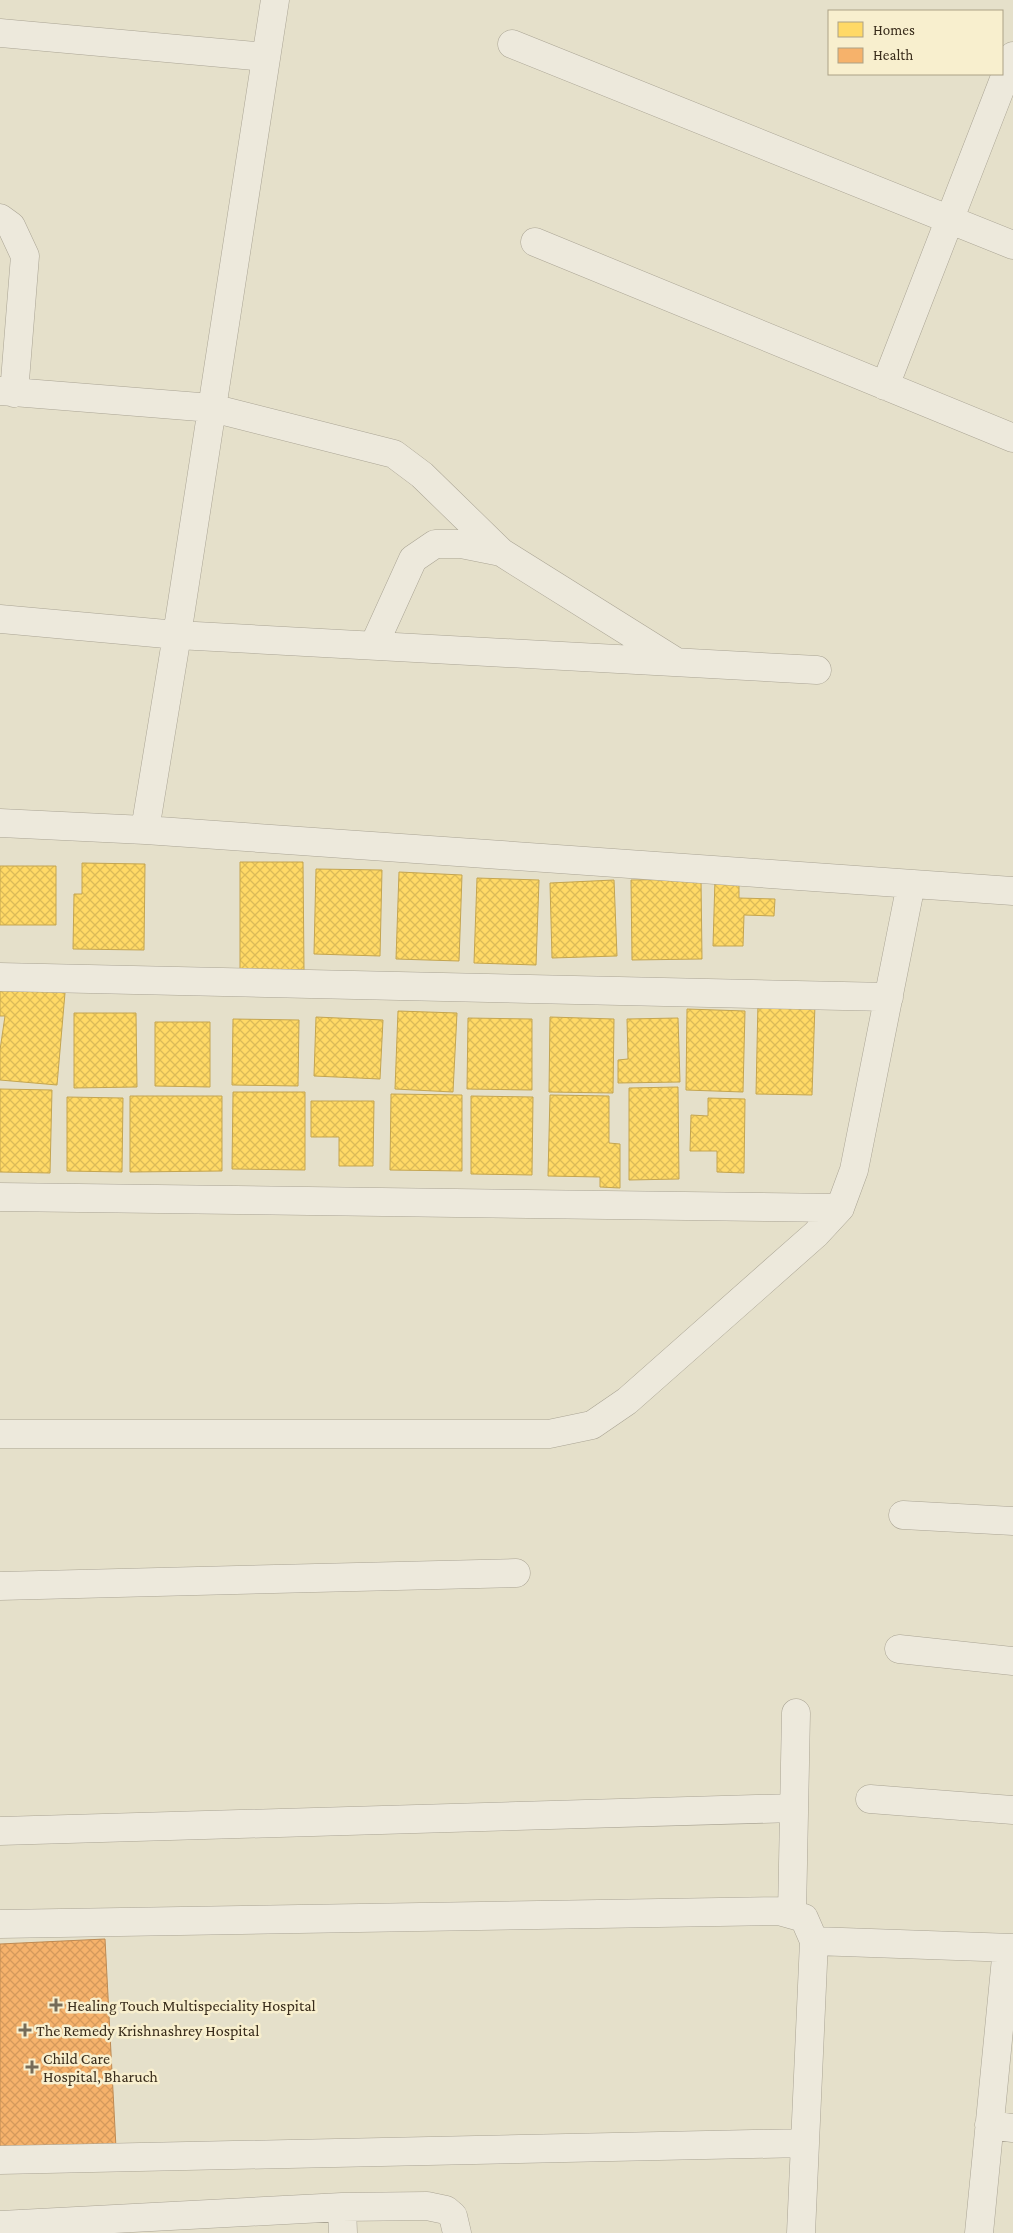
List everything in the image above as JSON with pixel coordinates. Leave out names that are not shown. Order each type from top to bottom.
[{"type":"street","points":[[145,830],[275,0]]},
{"type":"street","points":[[0,33],[266,57]]},
{"type":"street","points":[[512,44],[1013,245]]},
{"type":"street","points":[[885,386],[1013,56]]},
{"type":"street","points":[[0,218],[11,226],[25,256],[7,392],[212,408],[394,454],[422,475],[501,552],[676,662]]},
{"type":"street","points":[[535,242],[1013,438]]},
{"type":"street","points":[[374,645],[413,559],[435,544],[461,544],[501,552]]},
{"type":"street","points":[[0,619],[177,635],[817,670]]},
{"type":"street","points":[[0,823],[145,830],[1013,891]]},
{"type":"street","points":[[0,1434],[549,1434],[592,1425],[634,1394],[816,1234],[840,1208],[854,1170],[911,884]]},
{"type":"street","points":[[0,977],[889,997]]},
{"type":"street","points":[[0,1197],[840,1208]]},
{"type":"street","points":[[903,1515],[1013,1521]]},
{"type":"street","points":[[0,1586],[516,1573]]},
{"type":"street","points":[[899,1649],[1013,1661]]},
{"type":"street","points":[[792,1914],[796,1713]]},
{"type":"street","points":[[870,1800],[1013,1810]]},
{"type":"street","points":[[0,1831],[794,1808]]},
{"type":"street","points":[[0,1924],[779,1911],[804,1918],[814,1941],[800,2233]]},
{"type":"street","points":[[814,1941],[1010,1948],[1001,2127],[979,2233]]},
{"type":"street","points":[[0,2160],[805,2143]]},
{"type":"street","points":[[0,2225],[51,2228],[342,2220],[428,2206],[446,2210],[453,2216],[456,2233]]},
{"type":"building: Homes","points":[[240,862],[303,862],[304,970],[240,970]]},
{"type":"building: Homes","points":[[82,863],[145,864],[144,950],[73,949],[74,894],[82,894]]},
{"type":"building: Homes","points":[[0,866],[56,866],[56,925],[0,925]]},
{"type":"building: Homes","points":[[316,869],[382,870],[380,956],[314,954]]},
{"type":"building: Homes","points":[[399,872],[462,875],[459,961],[396,959]]},
{"type":"building: Homes","points":[[477,878],[539,880],[536,965],[474,963]]},
{"type":"building: Homes","points":[[701,879],[702,959],[632,960],[631,880]]},
{"type":"building: Homes","points":[[715,879],[739,880],[739,898],[775,899],[774,916],[744,915],[743,946],[713,946]]},
{"type":"building: Homes","points":[[614,880],[617,956],[552,958],[550,883]]},
{"type":"building: Homes","points":[[0,987],[65,993],[57,1085],[0,1080],[0,1050],[5,1016],[0,1016]]},
{"type":"building: Homes","points":[[758,1002],[815,1004],[812,1095],[756,1094]]},
{"type":"building: Homes","points":[[687,1009],[745,1011],[743,1092],[686,1090]]},
{"type":"building: Homes","points":[[398,1011],[457,1013],[453,1092],[395,1089]]},
{"type":"building: Homes","points":[[74,1013],[136,1013],[137,1087],[74,1088]]},
{"type":"building: Homes","points":[[316,1017],[383,1020],[380,1079],[314,1076]]},
{"type":"building: Homes","points":[[550,1017],[614,1019],[613,1093],[549,1092]]},
{"type":"building: Homes","points":[[468,1018],[532,1019],[532,1090],[467,1089]]},
{"type":"building: Homes","points":[[678,1018],[680,1082],[618,1083],[618,1060],[628,1059],[627,1019]]},
{"type":"building: Homes","points":[[233,1019],[299,1020],[298,1086],[232,1085]]},
{"type":"building: Homes","points":[[155,1022],[210,1022],[210,1087],[155,1086]]},
{"type":"building: Homes","points":[[678,1087],[679,1179],[629,1180],[629,1088]]},
{"type":"building: Homes","points":[[0,1089],[52,1090],[50,1173],[0,1172]]},
{"type":"building: Homes","points":[[233,1092],[305,1092],[305,1170],[232,1169]]},
{"type":"building: Homes","points":[[391,1094],[462,1095],[462,1171],[390,1170]]},
{"type":"building: Homes","points":[[550,1095],[609,1096],[609,1143],[620,1144],[620,1188],[600,1187],[600,1177],[548,1176]]},
{"type":"building: Homes","points":[[130,1096],[222,1096],[222,1171],[130,1172]]},
{"type":"building: Homes","points":[[471,1096],[533,1097],[532,1175],[471,1174]]},
{"type":"building: Homes","points":[[67,1097],[123,1098],[122,1172],[67,1171]]},
{"type":"building: Homes","points":[[708,1098],[745,1099],[744,1173],[717,1172],[717,1151],[690,1151],[691,1115],[708,1116]]},
{"type":"building: Homes","points":[[311,1101],[374,1101],[373,1166],[339,1166],[339,1137],[311,1137]]},
{"type":"building: Health","points":[[105,1939],[116,2148],[0,2153],[0,1944]]},
{"type":"place","name":"Healing Touch Multispeciality Hospital","points":[[56,2005]]},
{"type":"place","name":"The Remedy Krishnashrey Hospital","points":[[25,2030]]},
{"type":"place","name":"Child Care Hospital, Bharuch","points":[[32,2067]]}]
